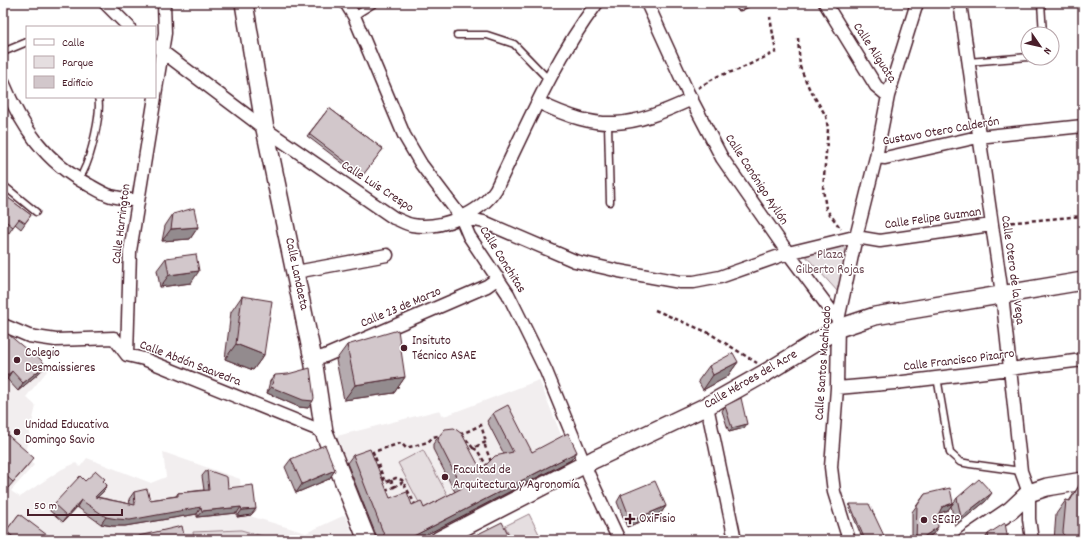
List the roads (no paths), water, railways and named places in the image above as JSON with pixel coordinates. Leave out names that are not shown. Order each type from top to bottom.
[{"type":"main road","name":"Calle Landaeta","points":[[244,3],[265,129],[313,359],[324,432],[367,540]]},
{"type":"main road","name":"Calle Héroes del Acre","points":[[440,540],[585,464],[707,406],[768,372],[839,324],[875,316],[1083,281]]},
{"type":"main road","points":[[967,540],[1010,510],[1029,493],[1047,487],[1083,481]]},
{"type":"street","points":[[105,3],[127,26]]},
{"type":"street","name":"Calle Harrington","points":[[156,80],[158,48],[165,33],[164,3]]},
{"type":"street","name":"Calle Conchitas","points":[[346,3],[354,16],[404,134],[421,164],[461,217],[469,236],[508,294],[546,371],[619,540]]},
{"type":"street","name":"Calle Luis Crespo","points":[[158,48],[265,129],[394,218],[411,225],[431,226],[475,211],[489,200],[548,79],[583,21],[597,3]]},
{"type":"street","name":"Calle Canónigo Ayllón","points":[[647,3],[690,96],[722,158],[839,324]]},
{"type":"street","name":"Calle Aliguata","points":[[825,3],[876,86],[888,96]]},
{"type":"street","name":"Calle Santos Machicado","points":[[849,540],[834,492],[831,467],[837,388],[839,324],[853,238],[876,157],[888,96],[917,3]]},
{"type":"street","name":"Calle Otero de la Vega","points":[[960,3],[978,137],[1002,294],[1021,471],[1029,493],[1029,519],[1032,540]]},
{"type":"street","points":[[3,82],[11,101],[28,132],[39,147],[55,162],[77,179],[110,196],[138,202]]},
{"type":"street","points":[[538,102],[562,114],[579,119],[608,124],[639,120],[665,112],[690,96]]},
{"type":"street","name":"Calle Harrington","points":[[128,355],[130,251],[155,98]]},
{"type":"street","name":"Gustavo Otero Calderón","points":[[876,157],[886,158],[978,137],[1083,126]]},
{"type":"street","name":"Calle Felipe Guzman","points":[[461,217],[484,222],[575,261],[619,272],[680,282],[694,282],[720,277],[788,253],[853,238],[880,241],[992,224]]},
{"type":"street","points":[[296,272],[387,255]]},
{"type":"street","name":"Calle 23 de Marzo","points":[[313,359],[325,356],[487,286],[498,278]]},
{"type":"street","name":"Calle Abdón Saavedra","points":[[3,325],[29,336],[56,340],[114,338],[128,355],[151,362],[324,432]]},
{"type":"street","name":"Calle Francisco Pizarro","points":[[837,388],[895,383],[1083,360]]},
{"type":"street","points":[[707,406],[735,540]]},
{"type":"lane","points":[[354,16],[375,3]]},
{"type":"lane","points":[[740,7],[748,3]]},
{"type":"lane","points":[[1040,3],[1043,26]]},
{"type":"lane","points":[[457,35],[487,35],[514,44],[548,79]]},
{"type":"lane","points":[[3,52],[26,42]]},
{"type":"lane","points":[[968,62],[1020,58]]},
{"type":"lane","points":[[83,172],[91,154],[100,106],[98,98]]},
{"type":"lane","points":[[608,124],[610,202]]},
{"type":"lane","points":[[3,185],[36,212]]},
{"type":"lane","points":[[937,377],[950,453],[960,462],[1021,471]]},
{"type":"place","name":"Insituto Técnico ASAE","points":[[404,348]]},
{"type":"place","name":"Colegio Desmaissieres","points":[[17,360]]},
{"type":"place","name":"Unidad Educativa Domingo Savio","points":[[17,432]]},
{"type":"place","name":"Facultad de Arquitectura y Agronomía","points":[[445,477]]},
{"type":"place","name":"OxiFisio","points":[[630,519]]},
{"type":"place","name":"SEGIP","points":[[924,520]]},
{"type":"park label","name":"Plaza Gilberto Rojas","points":[[830,262]]}]
